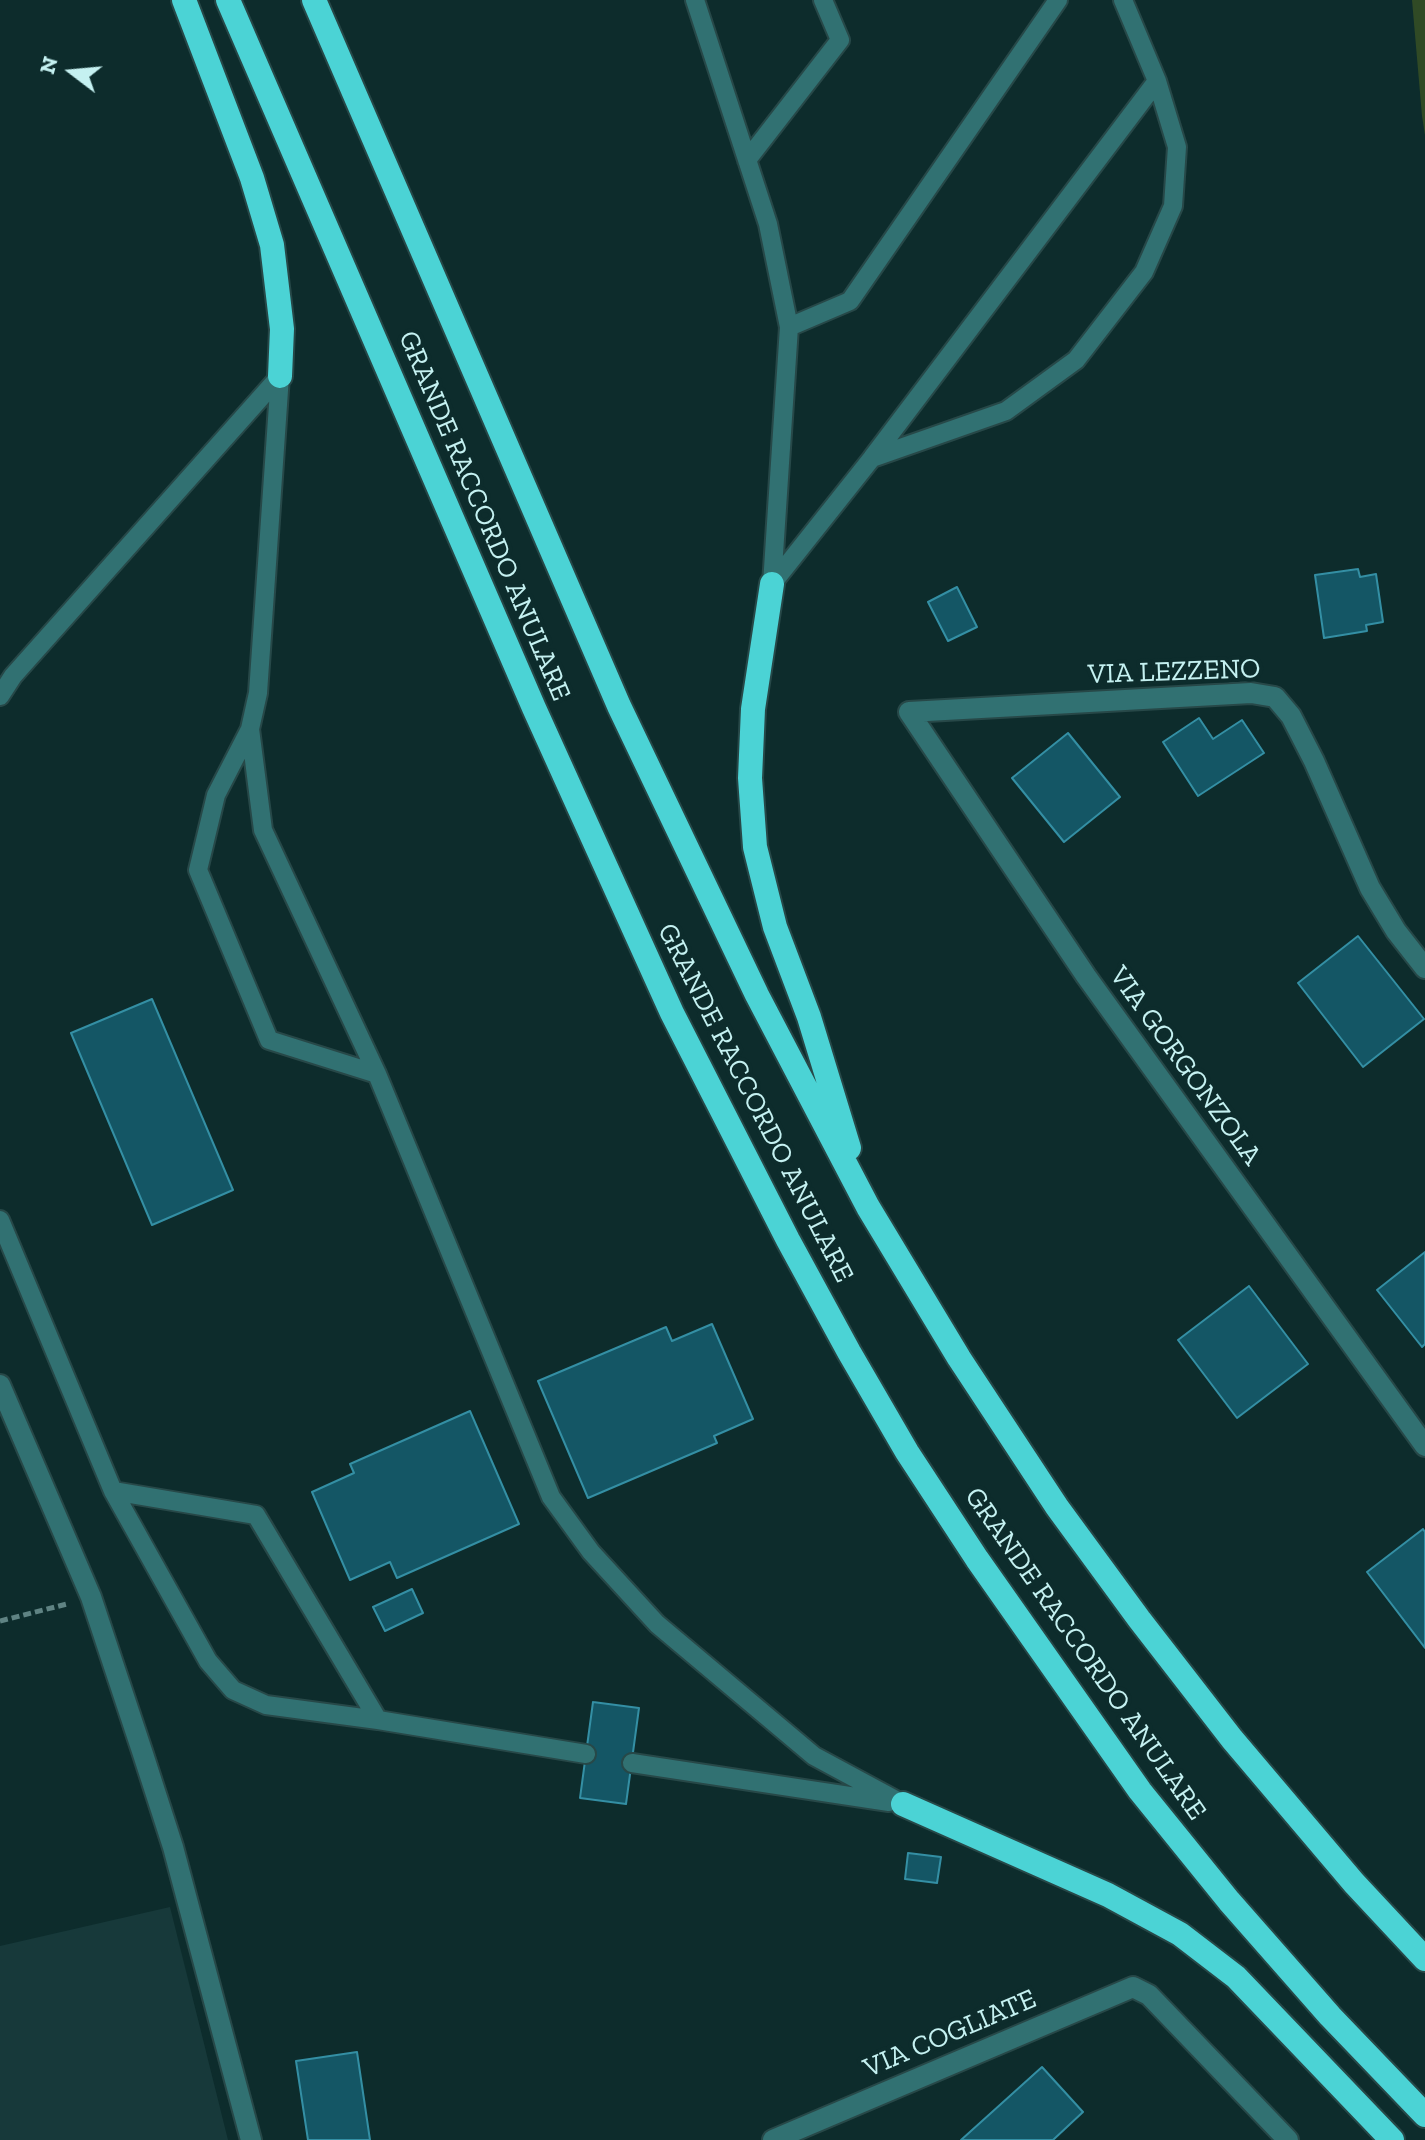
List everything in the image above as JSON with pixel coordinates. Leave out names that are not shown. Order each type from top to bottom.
[{"type":"highway","points":[[184,0],[252,178],[272,245],[282,329],[280,376]]},
{"type":"highway","name":"GRANDE RACCORDO ANULARE","points":[[228,0],[534,708],[653,971],[730,1128],[849,1352],[907,1452],[977,1559],[1140,1791],[1229,1901],[1330,2016],[1425,2115]]},
{"type":"highway","name":"GRANDE RACCORDO ANULARE","points":[[314,0],[619,706],[757,995],[868,1207],[959,1358],[1057,1507],[1121,1594],[1242,1751],[1354,1883],[1425,1959]]},
{"type":"highway","points":[[772,584],[753,709],[750,778],[755,847],[775,927],[809,1017],[868,1207]]},
{"type":"highway","points":[[903,1804],[1108,1895],[1180,1934],[1236,1977],[1392,2140]]},
{"type":"street","name":"VIA LEZZENO","points":[[909,712],[1251,693],[1275,697],[1291,716],[1314,761],[1370,888],[1396,931],[1425,968]]},
{"type":"street","name":"VIA GORGONZOLA","points":[[909,712],[1086,976],[1425,1446]]},
{"type":"street","points":[[0,1385],[91,1597],[173,1847],[251,2140]]},
{"type":"street","name":"VIA COGLIATE","points":[[773,2140],[1127,1989],[1140,1989],[1149,1995],[1288,2140]]},
{"type":"lane","points":[[695,0],[768,224],[789,327],[772,584]]},
{"type":"lane","points":[[747,160],[840,40],[823,0]]},
{"type":"lane","points":[[789,327],[850,301],[1058,0]]},
{"type":"lane","points":[[872,458],[1006,411],[1076,360],[1144,272],[1173,206],[1177,147],[1157,81],[1123,0]]},
{"type":"lane","points":[[772,584],[872,458],[1157,81]]},
{"type":"lane","points":[[0,696],[7,675],[280,376]]},
{"type":"lane","points":[[280,376],[258,693],[250,729],[216,795],[198,870],[269,1040],[377,1074]]},
{"type":"lane","points":[[250,729],[263,830],[377,1074],[551,1497],[591,1552],[657,1624],[814,1756],[903,1804]]},
{"type":"lane","points":[[0,1220],[113,1491],[208,1661],[233,1690],[266,1705],[586,1754]]},
{"type":"lane","points":[[113,1491],[256,1515],[378,1720]]},
{"type":"lane","points":[[632,1763],[903,1804]]},
{"type":"path","points":[[0,1621],[91,1597]]},
{"type":"shaded area","points":[[170,1907],[228,2140],[0,2140],[0,1946]]},
{"type":"green space","points":[[1412,0],[1425,0],[1425,135],[1422,116]]},
{"type":"building","points":[[1358,569],[1360,577],[1376,574],[1383,622],[1366,625],[1367,631],[1324,638],[1315,575]]},
{"type":"building","points":[[957,587],[977,627],[948,641],[928,602]]},
{"type":"building","points":[[1199,718],[1213,739],[1242,720],[1264,753],[1198,796],[1163,742]]},
{"type":"building","points":[[1068,733],[1120,797],[1064,842],[1012,778]]},
{"type":"building","points":[[1358,936],[1424,1019],[1363,1067],[1298,983]]},
{"type":"building","points":[[152,999],[233,1190],[152,1225],[71,1033]]},
{"type":"building","points":[[1425,1252],[1425,1344],[1422,1347],[1377,1290]]},
{"type":"building","points":[[1249,1286],[1308,1364],[1237,1418],[1178,1340]]},
{"type":"building","points":[[712,1324],[753,1419],[714,1436],[717,1443],[588,1498],[538,1381],[666,1327],[672,1341]]},
{"type":"building","points":[[470,1411],[519,1524],[397,1578],[390,1562],[350,1580],[312,1492],[354,1473],[350,1464]]},
{"type":"building","points":[[1423,1529],[1425,1532],[1425,1648],[1367,1572]]},
{"type":"building","points":[[412,1589],[423,1613],[385,1631],[373,1607]]},
{"type":"building","points":[[593,1702],[639,1708],[626,1804],[580,1798]]},
{"type":"building","points":[[908,1853],[941,1857],[937,1883],[905,1879]]},
{"type":"building","points":[[357,2052],[370,2140],[308,2140],[296,2061]]},
{"type":"building","points":[[1042,2067],[1083,2112],[1053,2140],[961,2140]]}]
